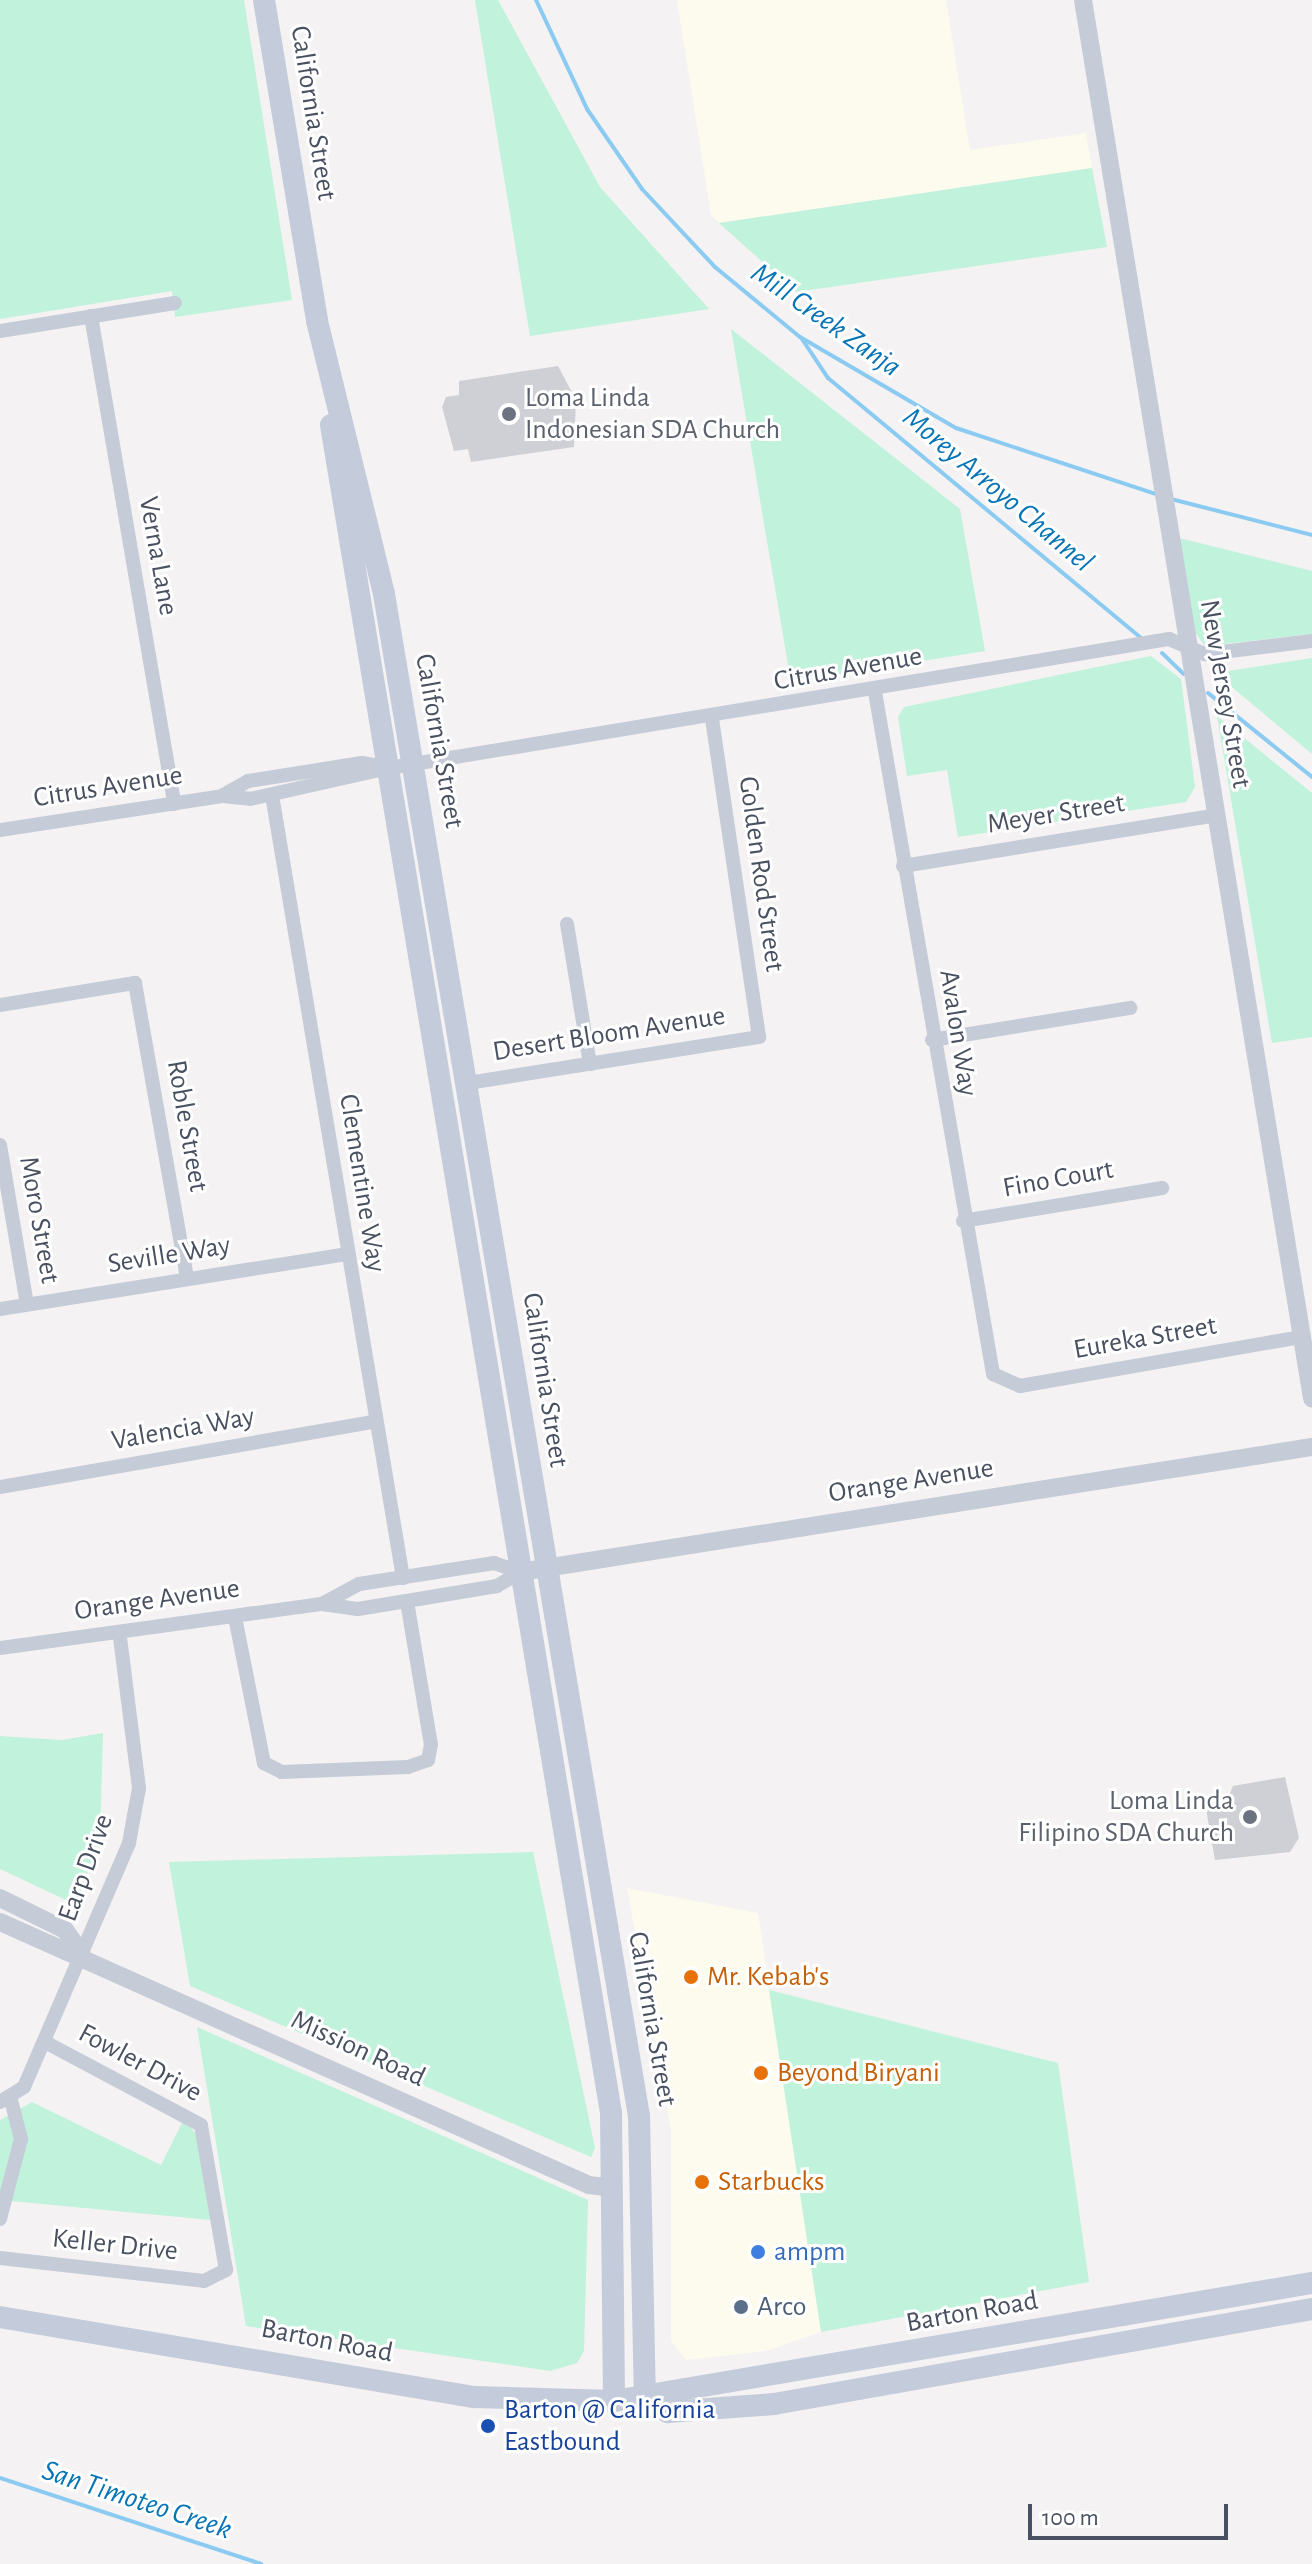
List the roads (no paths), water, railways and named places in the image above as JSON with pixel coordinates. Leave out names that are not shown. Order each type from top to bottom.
[{"type":"main road","name":"California Street","points":[[264,0],[329,378],[389,768],[598,2035],[613,2188],[614,2401]]},
{"type":"main road","name":"California Street","points":[[329,378],[384,594],[468,1083],[544,1568],[624,2030],[642,2150],[645,2400]]},
{"type":"main road","points":[[598,2035],[624,2030]]},
{"type":"main road","name":"Barton Road","points":[[0,2317],[474,2397],[614,2401],[645,2400],[668,2387],[791,2374],[1312,2283]]},
{"type":"main road","name":"Barton Road","points":[[645,2400],[668,2412],[774,2404],[1312,2309]]},
{"type":"street","name":"New Jersey Street","points":[[1083,0],[1312,1398]]},
{"type":"street","points":[[0,331],[175,303]]},
{"type":"street","name":"Verna Lane","points":[[91,316],[174,804]]},
{"type":"street","name":"Citrus Avenue","points":[[0,830],[223,796],[272,795],[389,768],[875,692],[1169,639],[1205,654],[1312,641]]},
{"type":"street","name":"Avalon Way","points":[[875,692],[963,1221],[997,1381]]},
{"type":"street","name":"Golden Rod Street","points":[[712,718],[759,1037]]},
{"type":"street","name":"Citrus Avenue","points":[[223,796],[248,781],[362,763],[389,768]]},
{"type":"street","name":"Clementine Way","points":[[272,795],[374,1422],[403,1578]]},
{"type":"street","name":"Meyer Street","points":[[903,866],[1217,815]]},
{"type":"street","points":[[567,924],[590,1064]]},
{"type":"street","name":"Roble Street","points":[[0,1005],[135,983],[187,1278]]},
{"type":"street","points":[[932,1040],[1130,1008]]},
{"type":"street","name":"Desert Bloom Avenue","points":[[468,1083],[759,1037]]},
{"type":"street","name":"Moro Street","points":[[0,1145],[27,1304]]},
{"type":"street","name":"Fino Court","points":[[963,1221],[1162,1188]]},
{"type":"street","name":"Seville Way","points":[[0,1309],[347,1254]]},
{"type":"street","name":"Eureka Street","points":[[997,1381],[1020,1386],[1302,1337]]},
{"type":"street","name":"Valencia Way","points":[[0,1487],[374,1422]]},
{"type":"street","name":"Orange Avenue","points":[[0,1648],[120,1637],[322,1604],[358,1609],[497,1586],[520,1572],[1312,1447]]},
{"type":"street","name":"Orange Avenue","points":[[322,1604],[359,1584],[494,1563],[520,1572]]},
{"type":"street","points":[[235,1617],[264,1763],[282,1772],[428,1760],[407,1601]]},
{"type":"street","name":"Earp Drive","points":[[5,2101],[45,2042],[129,1843],[139,1788],[120,1637]]},
{"type":"street","name":"Mission Road","points":[[0,1898],[65,1930],[82,1954]]},
{"type":"street","name":"Mission Road","points":[[0,1922],[57,1951],[82,1954],[589,2185],[613,2188]]},
{"type":"street","name":"Fowler Drive","points":[[45,2042],[201,2125],[226,2261],[223,2277]]},
{"type":"street","points":[[0,2219],[21,2139],[5,2101]]},
{"type":"street","name":"Keller Drive","points":[[0,2258],[204,2281],[223,2277]]},
{"type":"waterway","name":"Mill Creek Zanja","points":[[536,0],[587,109],[642,189],[715,267],[800,337],[956,428],[1159,495]]},
{"type":"waterway","name":"Morey Arroyo Channel","points":[[802,339],[828,378],[1141,638]]},
{"type":"waterway","name":"Mill Creek Zanja","points":[[1171,499],[1312,535]]},
{"type":"waterway","name":"Morey Arroyo Channel","points":[[1162,653],[1184,674]]},
{"type":"waterway","name":"Morey Arroyo Channel","points":[[1208,693],[1312,777]]},
{"type":"waterway","name":"San Timoteo Creek","points":[[0,2478],[261,2564]]},
{"type":"place","name":"Loma Linda Indonesian SDA Church","points":[[509,414]]},
{"type":"place","name":"Loma Linda Filipino SDA Church","points":[[1250,1817]]},
{"type":"place","name":"Mr. Kebab's","points":[[691,1977]]},
{"type":"place","name":"Beyond Biryani","points":[[761,2073]]},
{"type":"place","name":"Starbucks","points":[[702,2182]]},
{"type":"place","name":"ampm","points":[[758,2252]]},
{"type":"place","name":"Arco","points":[[741,2307]]},
{"type":"place","name":"Barton @ California Eastbound","points":[[488,2426]]}]
